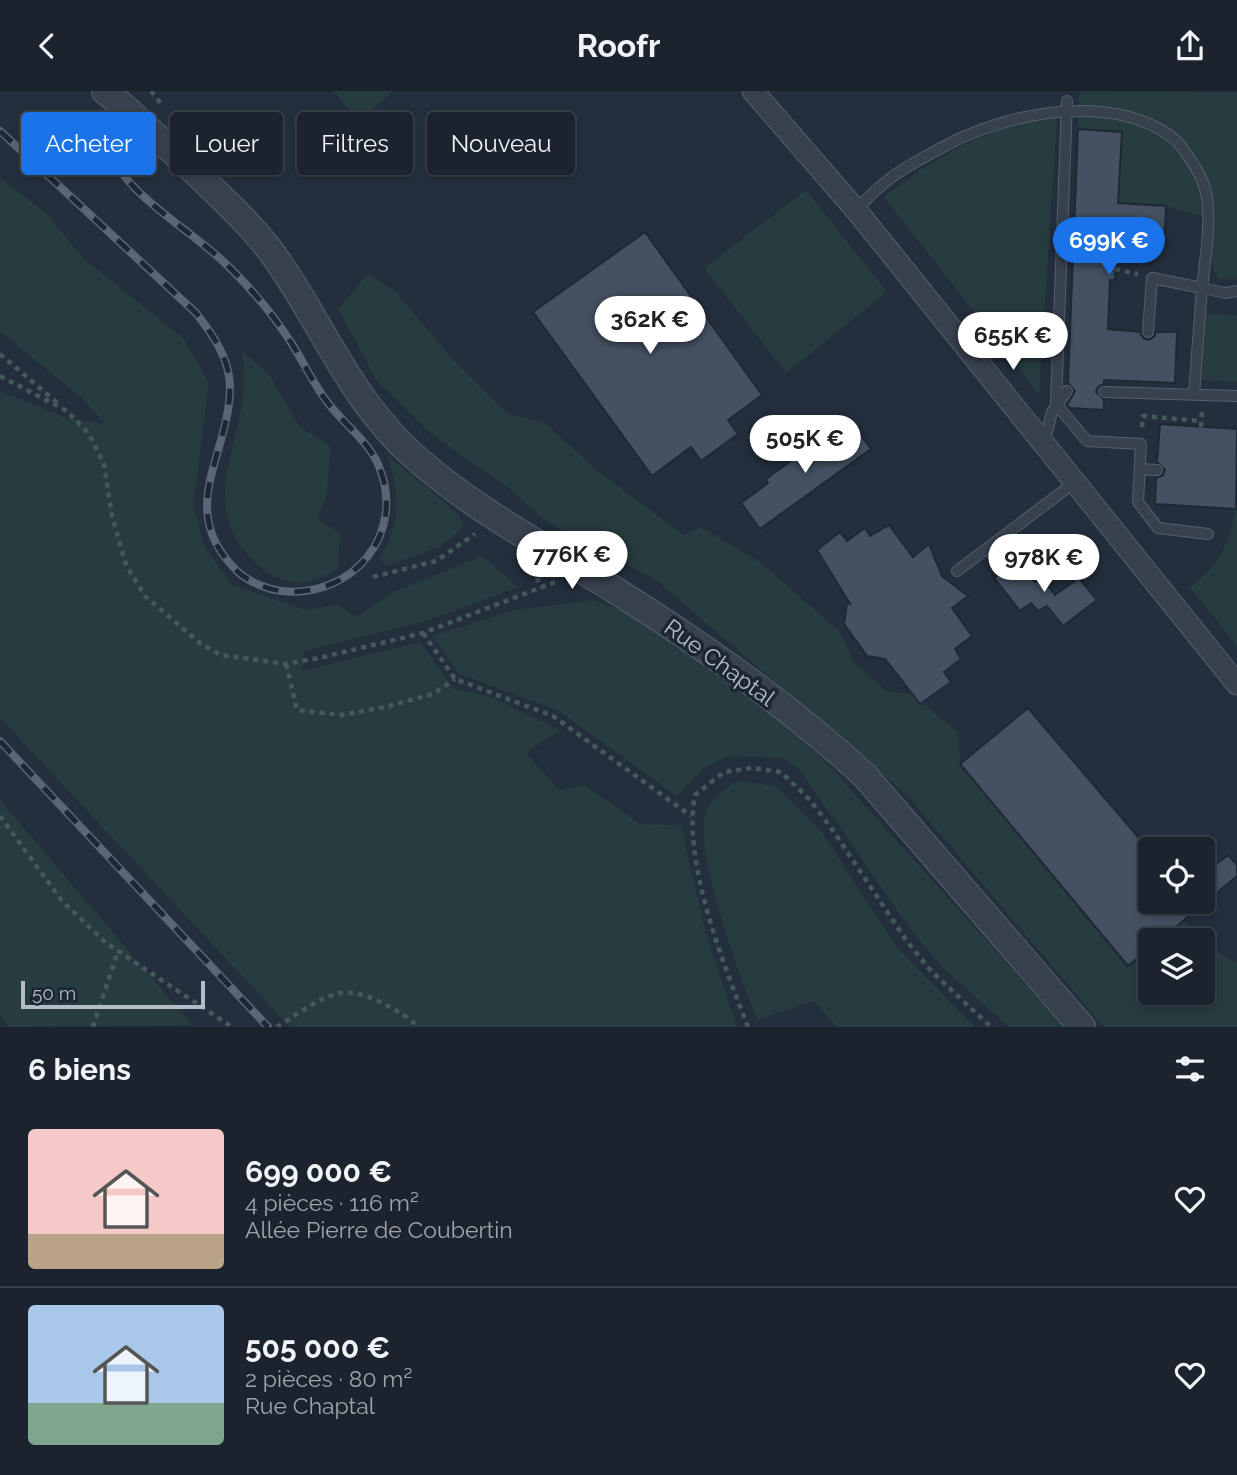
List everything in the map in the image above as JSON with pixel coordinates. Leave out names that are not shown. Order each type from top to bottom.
[{"type":"street","points":[[753,91],[856,210],[1237,684]]},
{"type":"street","name":"Rue Chaptal","points":[[113,98],[212,189],[258,236],[275,258],[353,388],[379,422],[415,458],[493,516],[699,643],[838,751],[865,776],[1082,1027]]},
{"type":"lane","points":[[856,210],[888,180],[965,134],[1034,106],[1098,100]]},
{"type":"lane","points":[[1067,101],[1056,404],[1087,441],[1141,444],[1138,502],[1158,529],[1208,534]]},
{"type":"lane","points":[[1132,105],[1155,118],[1172,135],[1202,179],[1207,199],[1194,394]]},
{"type":"lane","points":[[1148,332],[1152,278],[1225,293],[1237,291]]},
{"type":"lane","points":[[1044,444],[1052,412],[1068,391]]},
{"type":"lane","points":[[1104,392],[1237,396]]},
{"type":"lane","points":[[1140,469],[1157,470]]},
{"type":"lane","points":[[957,571],[1075,482]]},
{"type":"path","points":[[0,354],[67,411],[89,434],[104,464],[112,516],[126,565],[145,596],[201,644],[221,655],[286,664],[423,633],[543,588],[581,569]]},
{"type":"path","points":[[0,376],[67,411]]},
{"type":"path","points":[[1141,444],[1143,416],[1201,421],[1200,427]]},
{"type":"path","points":[[373,576],[436,561],[471,539],[493,516]]},
{"type":"path","points":[[423,633],[455,679],[553,716],[691,816]]},
{"type":"path","points":[[286,664],[297,710],[342,715],[433,694],[455,679]]},
{"type":"path","points":[[748,1027],[720,953],[696,860],[691,816],[695,795],[724,772],[752,768],[782,772],[810,800],[915,950],[932,971],[991,1027]]},
{"type":"path","points":[[0,816],[62,901],[106,943],[232,1027]]},
{"type":"path","points":[[93,1027],[118,951]]},
{"type":"path","points":[[277,1027],[306,1009],[341,993],[374,998],[419,1027]]},
{"type":"green space","points":[[334,91],[394,91],[369,112],[351,112]]},
{"type":"green space","points":[[1079,91],[1237,92],[1237,279],[1219,279],[1213,269],[1212,219],[1166,206],[1118,203],[1121,132],[1078,129]]},
{"type":"green space","points":[[1057,116],[1039,395],[884,197],[922,169],[965,144],[1011,126]]},
{"type":"green space","points":[[0,178],[46,213],[84,259],[184,339],[209,383],[193,505],[205,548],[233,585],[306,610],[338,605],[357,617],[391,593],[482,556],[518,587],[426,621],[304,651],[302,671],[420,642],[454,689],[489,696],[560,730],[526,753],[559,790],[584,785],[640,824],[681,825],[706,935],[737,1027],[290,1027],[0,718],[0,391],[63,417],[105,424],[84,400],[0,331]]},
{"type":"green space","points":[[806,190],[887,292],[786,373],[704,268]]},
{"type":"green space","points":[[368,274],[396,292],[454,361],[508,414],[544,422],[600,473],[684,535],[701,527],[760,562],[840,632],[854,662],[886,691],[912,694],[958,733],[960,764],[1127,966],[1138,957],[1138,1005],[1215,1005],[1215,948],[1237,962],[1237,1027],[1104,1027],[907,795],[656,580],[544,520],[511,490],[430,433],[377,381],[338,309]]},
{"type":"green space","points":[[1206,314],[1237,315],[1237,382],[1202,380]]},
{"type":"green space","points":[[242,351],[269,374],[299,426],[331,447],[326,498],[317,519],[340,533],[338,569],[311,581],[287,581],[262,569],[234,535],[227,515],[227,472],[242,406]]},
{"type":"green space","points":[[386,454],[458,514],[464,527],[440,547],[387,566],[379,559],[392,533],[396,494]]},
{"type":"green space","points":[[1237,486],[1237,646],[1190,587],[1213,566],[1226,543],[1234,517]]},
{"type":"green space","points":[[594,600],[624,612],[758,699],[825,761],[1064,1027],[1009,1027],[941,966],[909,927],[800,770],[783,758],[728,756],[704,768],[677,796],[557,710],[459,674],[432,636],[514,610]]},
{"type":"green space","points":[[737,781],[777,786],[821,831],[898,949],[975,1027],[837,1027],[814,1001],[758,1020],[721,918],[704,833],[705,816],[710,804],[722,791]]},
{"type":"green space","points":[[0,800],[192,1025],[9,1027],[0,1016]]},
{"type":"green space","points":[[1183,921],[1191,928],[1175,928]]},
{"type":"building","points":[[1078,129],[1122,132],[1118,203],[1166,206],[1164,248],[1117,245],[1115,280],[1110,280],[1108,329],[1140,332],[1143,338],[1148,340],[1154,337],[1156,332],[1177,332],[1175,383],[1104,380],[1104,384],[1098,387],[1096,392],[1104,400],[1104,410],[1070,408],[1067,405],[1075,391],[1068,383]]},
{"type":"building","points":[[645,232],[762,395],[728,420],[738,434],[701,461],[691,447],[652,476],[533,312]]},
{"type":"building","points":[[852,423],[871,449],[760,529],[741,503],[768,483],[766,479],[816,442],[819,446]]},
{"type":"building","points":[[1160,424],[1237,429],[1236,509],[1155,504],[1156,478],[1163,475],[1165,470],[1157,462]]},
{"type":"building","points":[[889,525],[913,557],[929,544],[942,576],[968,596],[952,608],[972,636],[955,649],[961,659],[944,672],[951,682],[920,704],[885,659],[867,656],[844,624],[847,603],[850,604],[817,550],[840,532],[847,541],[865,528],[870,536]]},
{"type":"building","points":[[1018,560],[1035,582],[1042,578],[1055,595],[1079,578],[1097,600],[1063,626],[1047,606],[1038,611],[1031,603],[1020,611],[994,578]]},
{"type":"building","points":[[1028,708],[1138,837],[1138,914],[1191,914],[1174,928],[1138,928],[1138,958],[1128,966],[960,764]]},
{"type":"building","points":[[1228,855],[1237,865],[1237,876],[1215,894],[1215,865]]},
{"type":"railway","points":[[0,131],[21,150]]},
{"type":"railway","points":[[47,175],[196,313],[224,357],[230,388],[207,505],[210,527],[219,549],[242,576],[270,589],[307,591],[331,584],[351,573],[368,556],[379,537],[386,514],[385,490],[378,464],[368,447],[334,411],[277,322],[244,282],[225,263],[141,194],[124,175]]},
{"type":"railway","points":[[0,741],[268,1027]]}]
